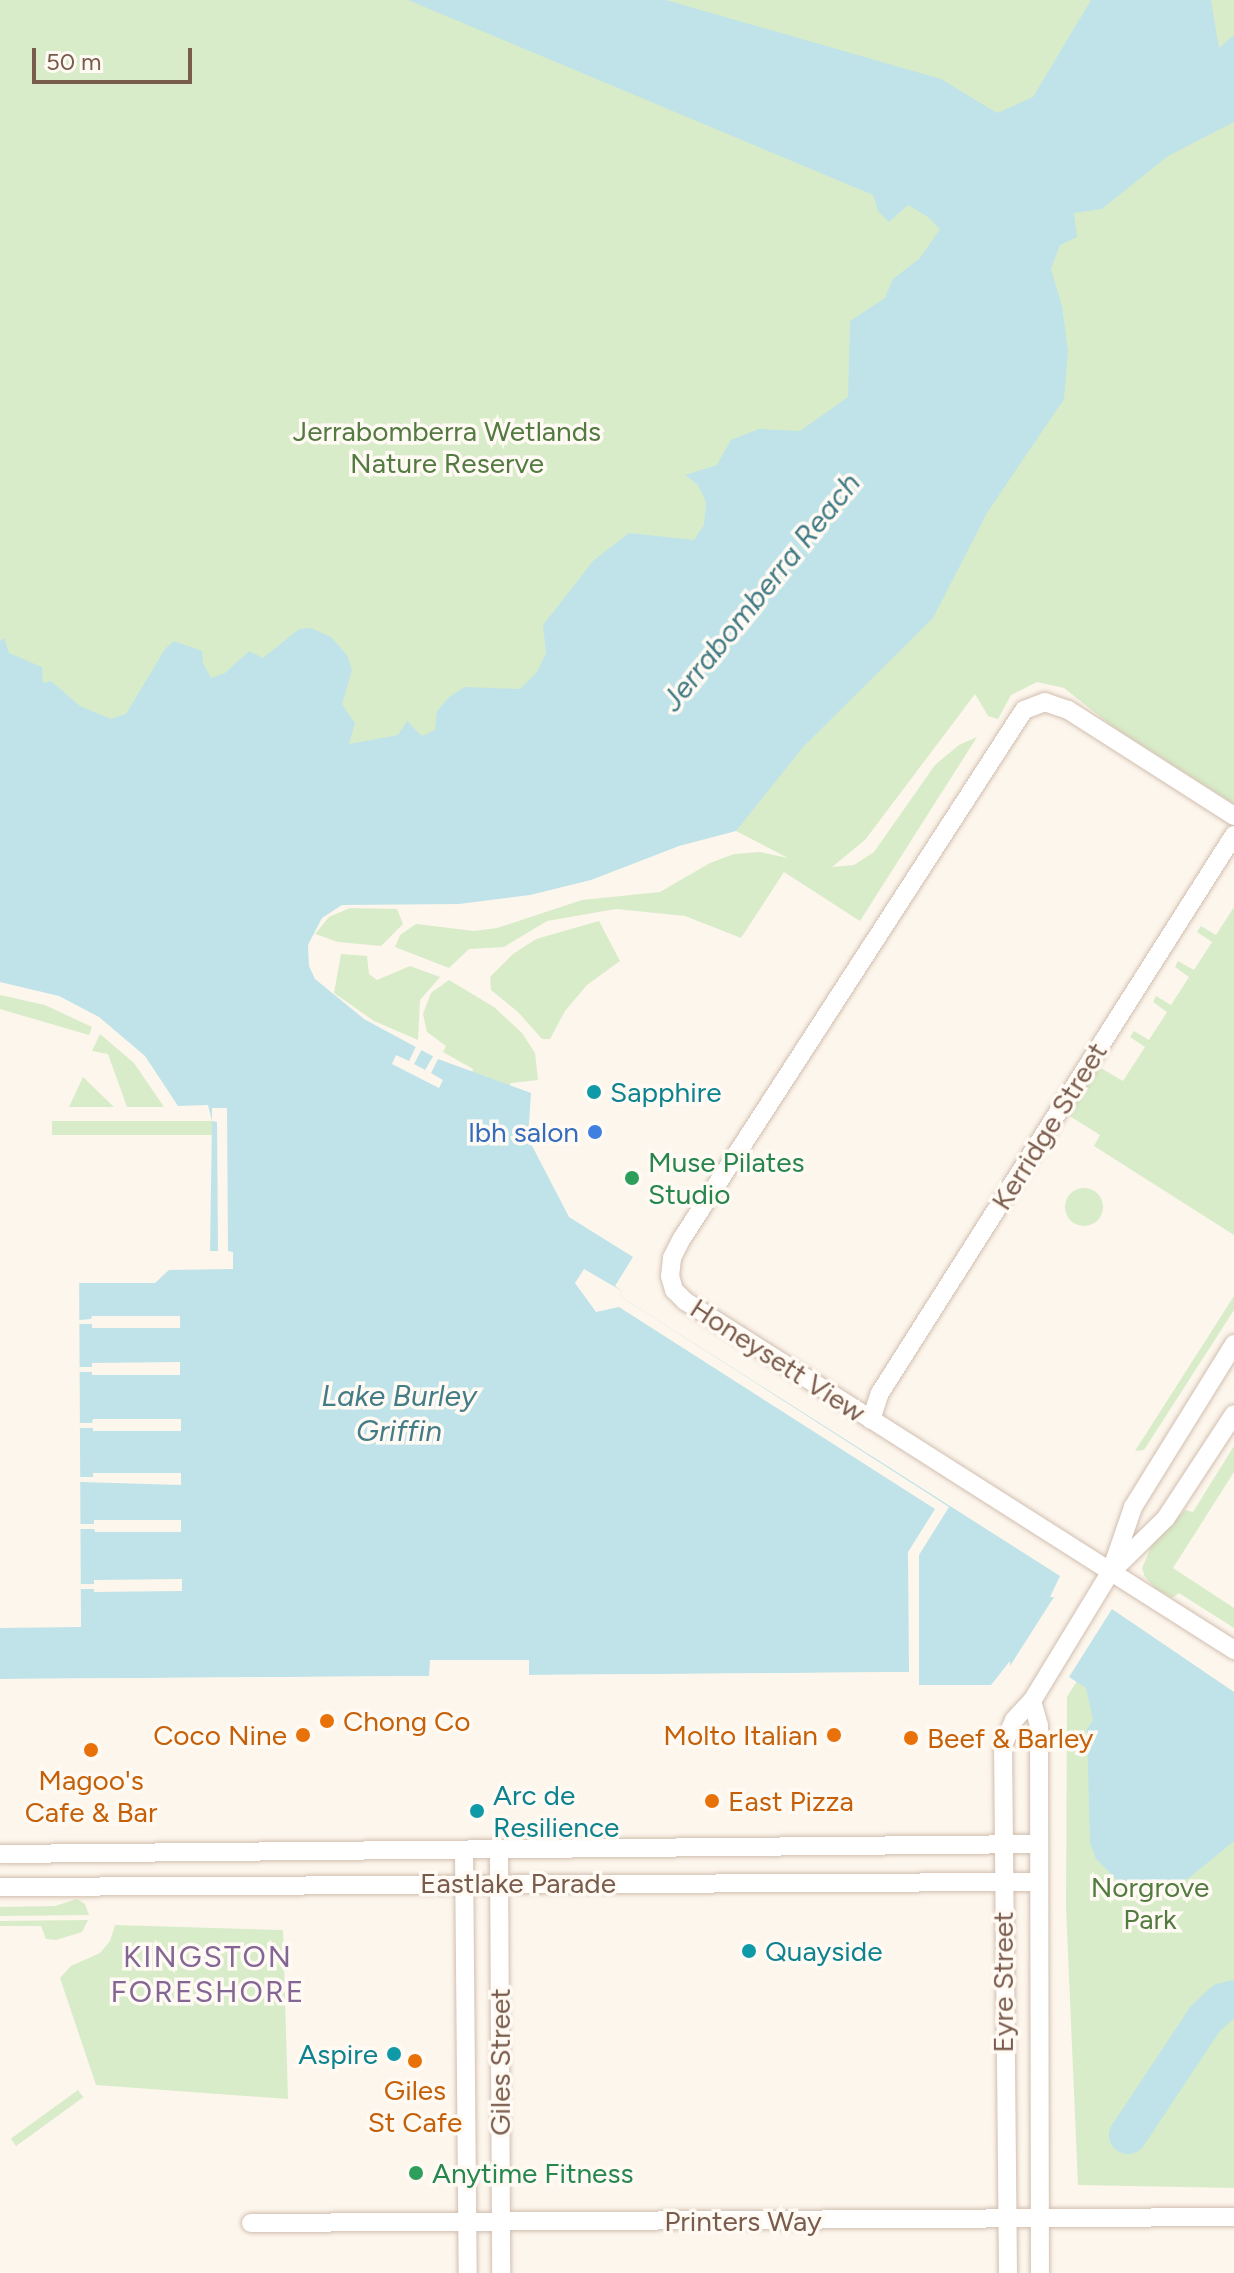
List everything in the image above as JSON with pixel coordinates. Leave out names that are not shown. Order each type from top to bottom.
[{"type":"street","name":"Honeysett View","points":[[1234,816],[1074,713],[1057,705],[1040,703],[1027,707],[1016,718],[672,1258],[671,1281],[680,1298],[1234,1650]]},
{"type":"street","name":"Kerridge Street","points":[[871,1420],[880,1393],[1234,835]]},
{"type":"street","name":"Eyre Street","points":[[1008,2273],[1003,1745],[1014,1720],[1032,1701],[1111,1571],[1133,1507],[1234,1344]]},
{"type":"street","name":"Eyre Street","points":[[1111,1571],[1163,1522],[1234,1414]]},
{"type":"street","name":"Eyre Street","points":[[1032,1701],[1039,1726],[1036,1844],[1040,2273]]},
{"type":"street","name":"Eastlake Parade","points":[[0,1854],[1036,1844]]},
{"type":"street","name":"Giles Street","points":[[464,1850],[468,2273]]},
{"type":"street","name":"Giles Street","points":[[499,1850],[501,2273]]},
{"type":"street","name":"Eastlake Parade","points":[[0,1887],[1037,1882]]},
{"type":"street","name":"Printers Way","points":[[251,2223],[1234,2217]]},
{"type":"green space","name":"Jerrabomberra Wetlands Nature Reserve","points":[[0,0],[1234,0],[1234,804],[1112,726],[1064,688],[1037,682],[1011,695],[998,719],[988,716],[975,694],[865,840],[832,867],[854,865],[874,852],[935,765],[959,745],[977,737],[860,921],[784,872],[741,938],[685,916],[616,909],[547,921],[504,947],[469,949],[449,968],[395,947],[400,935],[416,924],[474,931],[497,928],[582,900],[660,892],[710,863],[734,854],[760,852],[788,858],[736,831],[716,829],[340,898],[0,969]]},
{"type":"green space","points":[[1234,907],[1234,1235],[1094,1146],[1100,1135],[1068,1115],[1099,1067],[1123,1081],[1145,1047],[1130,1037],[1134,1031],[1149,1040],[1167,1012],[1153,1002],[1156,996],[1171,1005],[1189,977],[1175,967],[1178,961],[1194,970],[1212,942],[1197,932],[1201,926],[1216,935]]},
{"type":"green space","points":[[350,908],[397,909],[403,924],[381,946],[338,942],[315,934],[329,917]]},
{"type":"green space","points":[[599,921],[620,961],[587,985],[565,1011],[550,1039],[542,1039],[518,1012],[491,990],[490,977],[513,954],[536,939]]},
{"type":"green space","points":[[341,954],[367,956],[369,974],[377,980],[410,966],[440,977],[420,1000],[418,1040],[374,1021],[334,993]]},
{"type":"green space","points":[[449,980],[494,1007],[522,1033],[535,1053],[538,1080],[511,1083],[509,1086],[472,1073],[473,1069],[443,1052],[446,1046],[427,1032],[423,1014],[431,993]]},
{"type":"green space","points":[[0,995],[45,1005],[92,1027],[89,1035],[0,1009]]},
{"type":"green space","points":[[100,1034],[134,1063],[164,1107],[127,1107],[108,1054],[92,1051]]},
{"type":"green space","points":[[83,1077],[114,1107],[69,1107]]},
{"type":"green space","points":[[52,1121],[212,1121],[212,1135],[52,1135]]},
{"type":"green space","points":[[1084,1188],[1098,1193],[1103,1207],[1098,1221],[1084,1226],[1070,1221],[1065,1207],[1070,1193]]},
{"type":"green space","points":[[1234,1296],[1234,1310],[1144,1450],[1135,1451]]},
{"type":"green space","points":[[1234,1446],[1234,1472],[1173,1568],[1234,1608],[1234,1628],[1179,1593],[1172,1598],[1155,1588],[1142,1568],[1152,1545],[1185,1510],[1193,1512]]},
{"type":"green space","name":"Norgrove Park","points":[[1116,1618],[1234,1692],[1234,2188],[1078,2185],[1066,1907],[1067,1697]]},
{"type":"green space","points":[[77,1899],[85,1904],[89,1915],[0,1916],[0,1907],[55,1906]]},
{"type":"green space","points":[[88,1920],[82,1932],[56,1940],[46,1939],[41,1926],[0,1926],[0,1921]]},
{"type":"green space","points":[[115,1925],[283,1930],[288,2099],[96,2085],[60,1978],[71,1966],[100,1953],[110,1941]]},
{"type":"green space","points":[[78,2090],[83,2097],[16,2146],[11,2139]]},
{"type":"water","name":"Lake Burley Griffin","points":[[408,0],[666,0],[941,79],[997,113],[1033,97],[1091,0],[1211,0],[1219,48],[1234,35],[1234,122],[1168,156],[1102,209],[1074,213],[1077,237],[1060,245],[1051,269],[1062,306],[1068,351],[1064,399],[987,513],[933,618],[804,746],[736,831],[679,846],[591,880],[530,895],[459,904],[342,905],[322,918],[308,945],[309,966],[315,979],[364,1019],[438,1059],[531,1093],[528,1138],[569,1217],[633,1257],[615,1286],[622,1291],[620,1296],[1060,1576],[1050,1597],[1054,1597],[1010,1666],[1010,1661],[991,1685],[919,1685],[919,1673],[909,1672],[529,1675],[528,1660],[430,1660],[430,1676],[0,1679],[0,1628],[81,1627],[79,1252],[210,1252],[212,1121],[208,1105],[178,1106],[145,1056],[99,1017],[59,996],[0,982],[0,641],[4,638],[9,653],[42,667],[43,683],[51,681],[80,706],[111,719],[126,714],[165,649],[174,641],[202,651],[203,663],[211,678],[225,673],[249,651],[263,658],[299,629],[311,628],[331,637],[347,655],[352,670],[342,704],[355,723],[349,744],[398,735],[407,721],[422,736],[435,730],[437,711],[449,697],[465,687],[520,689],[537,672],[546,653],[543,625],[594,560],[629,533],[694,540],[704,525],[706,502],[698,485],[685,475],[717,465],[731,440],[759,429],[800,431],[848,397],[850,321],[885,298],[893,279],[920,258],[940,229],[908,205],[889,222],[878,211],[873,195]]},
{"type":"water","points":[[1112,1609],[1234,1692],[1234,1841],[1189,1878],[1166,1887],[1139,1887],[1116,1879],[1096,1859],[1090,1843],[1087,1729],[1093,1720],[1086,1688],[1069,1677]]},
{"type":"pier","points":[[417,1044],[423,1047],[414,1064],[425,1070],[435,1053],[440,1055],[431,1073],[443,1080],[439,1088],[392,1064],[396,1055],[409,1061]]},
{"type":"pier","points":[[212,1108],[227,1108],[228,1251],[233,1252],[233,1269],[169,1270],[155,1283],[78,1283],[79,1252],[218,1251],[217,1122],[212,1121]]},
{"type":"pier","points":[[584,1269],[622,1291],[620,1296],[949,1507],[919,1555],[919,1689],[915,1677],[909,1676],[528,1679],[525,1664],[434,1664],[434,1677],[430,1680],[0,1683],[0,1679],[429,1676],[430,1660],[529,1660],[529,1675],[909,1672],[908,1552],[935,1509],[619,1307],[596,1312],[575,1283]]},
{"type":"pier","points":[[92,1316],[180,1316],[180,1328],[92,1328],[92,1324],[79,1324],[79,1320],[91,1319]]},
{"type":"pier","points":[[180,1362],[180,1375],[92,1375],[92,1372],[79,1372],[79,1367],[92,1367],[92,1363]]},
{"type":"pier","points":[[93,1419],[181,1419],[181,1431],[93,1431],[93,1428],[79,1428],[80,1423],[92,1423]]},
{"type":"pier","points":[[93,1473],[181,1473],[181,1485],[80,1482],[80,1477],[93,1477]]},
{"type":"pier","points":[[94,1520],[181,1520],[181,1532],[95,1532],[94,1529],[80,1529],[80,1524],[94,1524]]},
{"type":"pier","points":[[182,1579],[182,1591],[94,1592],[94,1589],[81,1589],[80,1584],[94,1584],[94,1580]]},
{"type":"waterway","points":[[1128,2135],[1205,2019],[1223,2002],[1234,1999]]},
{"type":"place","name":"Sapphire","points":[[594,1092]]},
{"type":"place","name":"lbh salon","points":[[595,1132]]},
{"type":"place","name":"Muse Pilates Studio","points":[[632,1178]]},
{"type":"place","name":"Chong Co","points":[[327,1721]]},
{"type":"place","name":"Coco Nine","points":[[303,1735]]},
{"type":"place","name":"Molto Italian","points":[[834,1735]]},
{"type":"place","name":"Beef & Barley","points":[[911,1738]]},
{"type":"place","name":"Magoo's Cafe & Bar","points":[[91,1750]]},
{"type":"place","name":"East Pizza","points":[[712,1801]]},
{"type":"place","name":"Arc de Resilience","points":[[477,1811]]},
{"type":"place","name":"Quayside","points":[[749,1951]]},
{"type":"place","name":"Aspire","points":[[394,2054]]},
{"type":"place","name":"Giles St Cafe","points":[[415,2061]]},
{"type":"place","name":"Anytime Fitness","points":[[416,2173]]},
{"type":"district","name":"KINGSTON FORESHORE","points":[[208,1974]]},
{"type":"water label","name":"Jerrabomberra Reach","points":[[761,592]]}]
